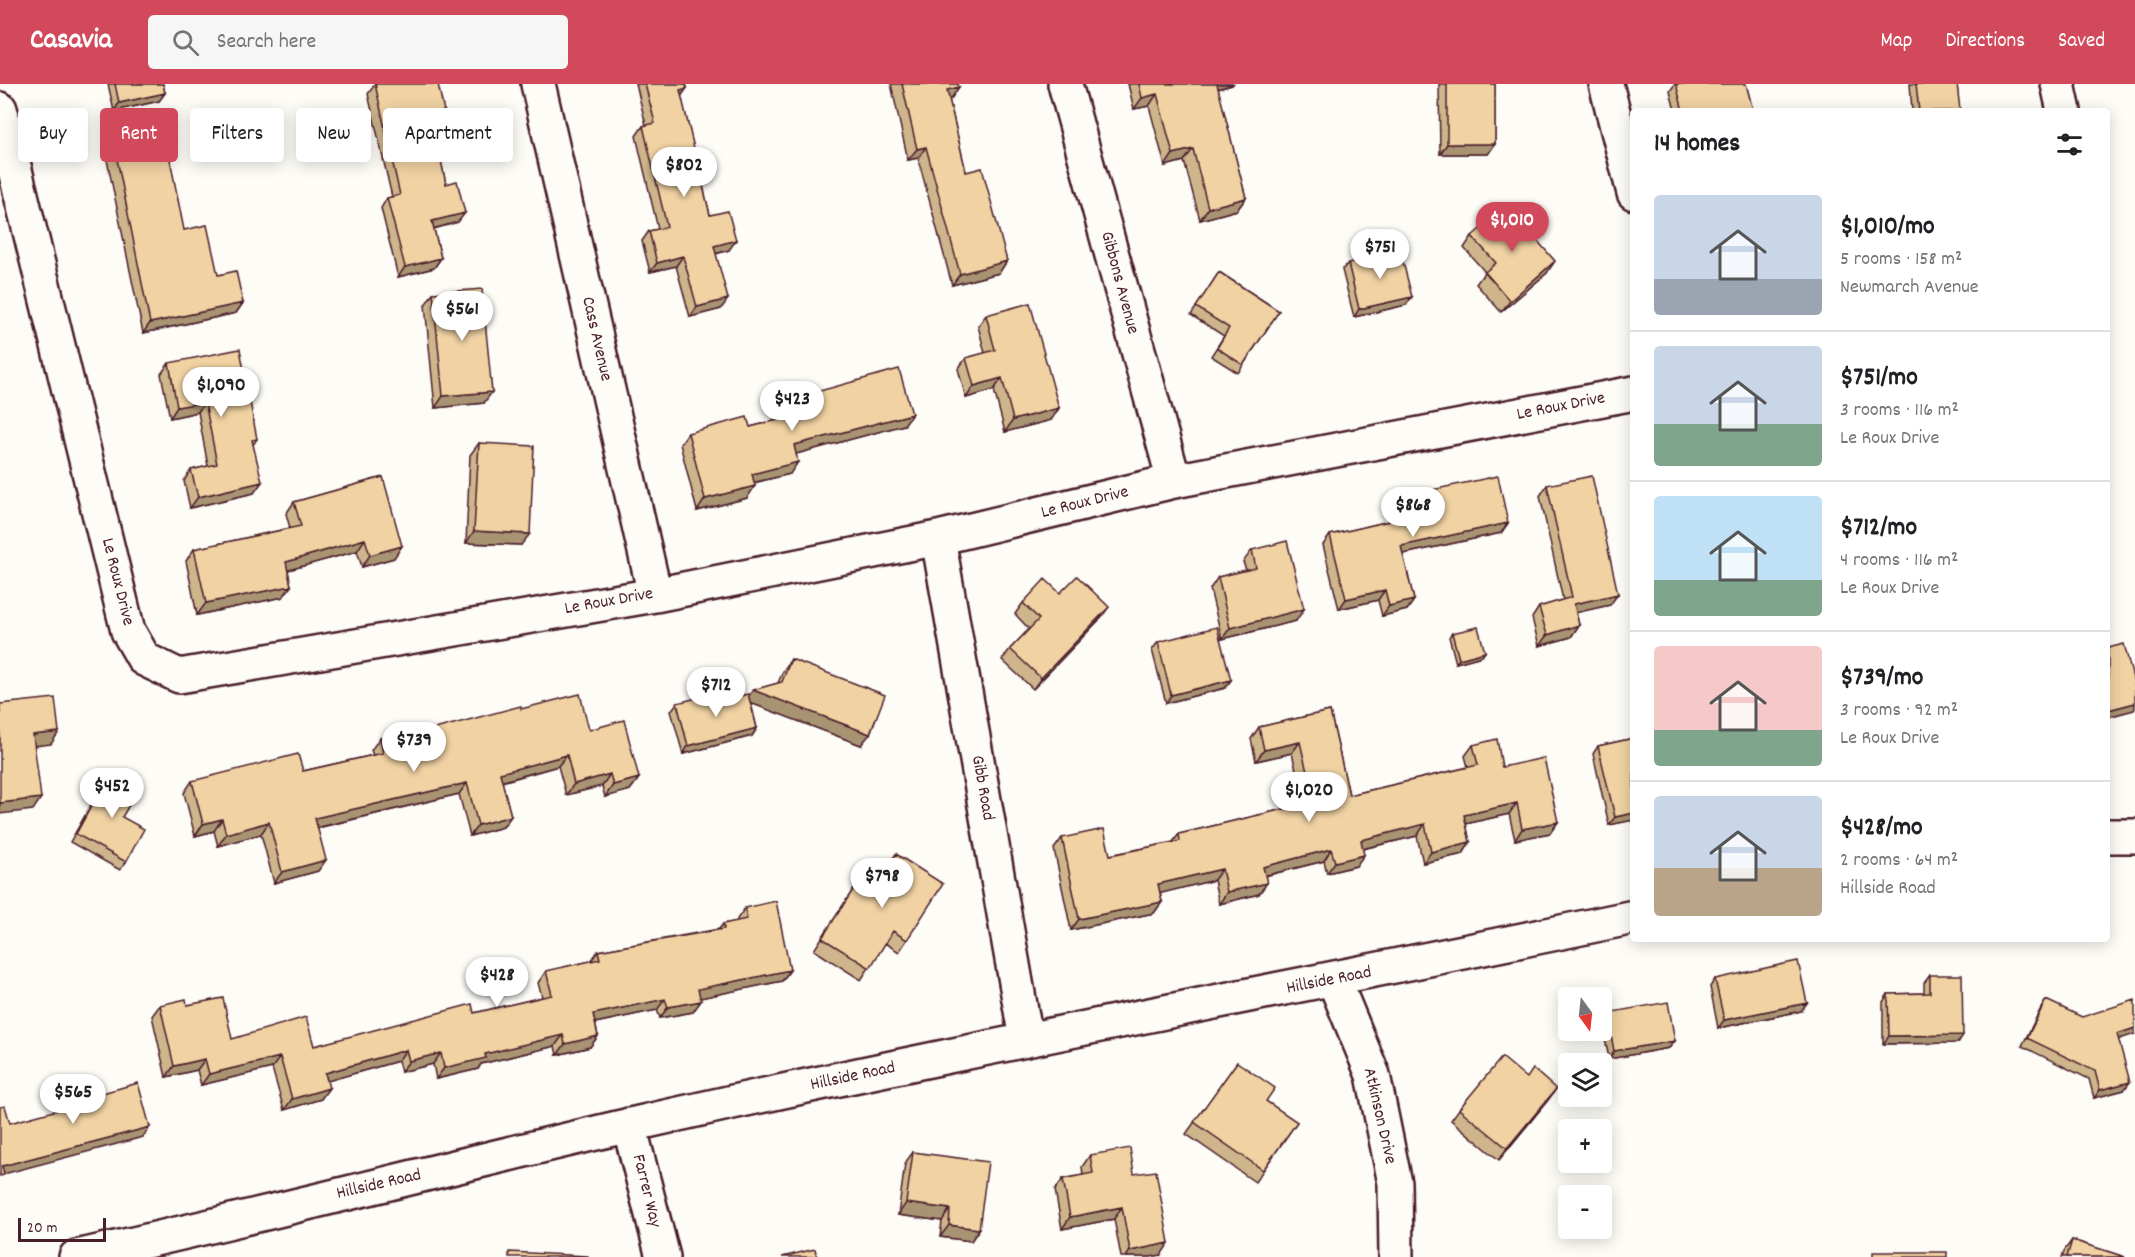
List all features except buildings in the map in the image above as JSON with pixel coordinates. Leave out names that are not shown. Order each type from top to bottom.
[{"type":"street","name":"Cass Avenue","points":[[538,84],[655,595]]},
{"type":"street","name":"Gibbons Avenue","points":[[1065,84],[1174,481]]},
{"type":"street","points":[[1606,84],[1630,178]]},
{"type":"street","points":[[2058,84],[2063,108]]},
{"type":"street","name":"Le Roux Drive","points":[[0,109],[128,631],[144,659],[179,676],[655,595],[938,538],[1174,481],[1630,394]]},
{"type":"street","name":"Gibb Road","points":[[938,538],[1026,1039]]},
{"type":"street","points":[[2110,836],[2135,836]]},
{"type":"street","name":"Hillside Road","points":[[76,1257],[133,1251],[629,1125],[1026,1039],[1334,980],[1630,918]]},
{"type":"street","name":"Atkinson Drive","points":[[1334,980],[1373,1075],[1395,1183],[1396,1257]]},
{"type":"street","name":"Farrer Way","points":[[629,1125],[663,1257]]}]
